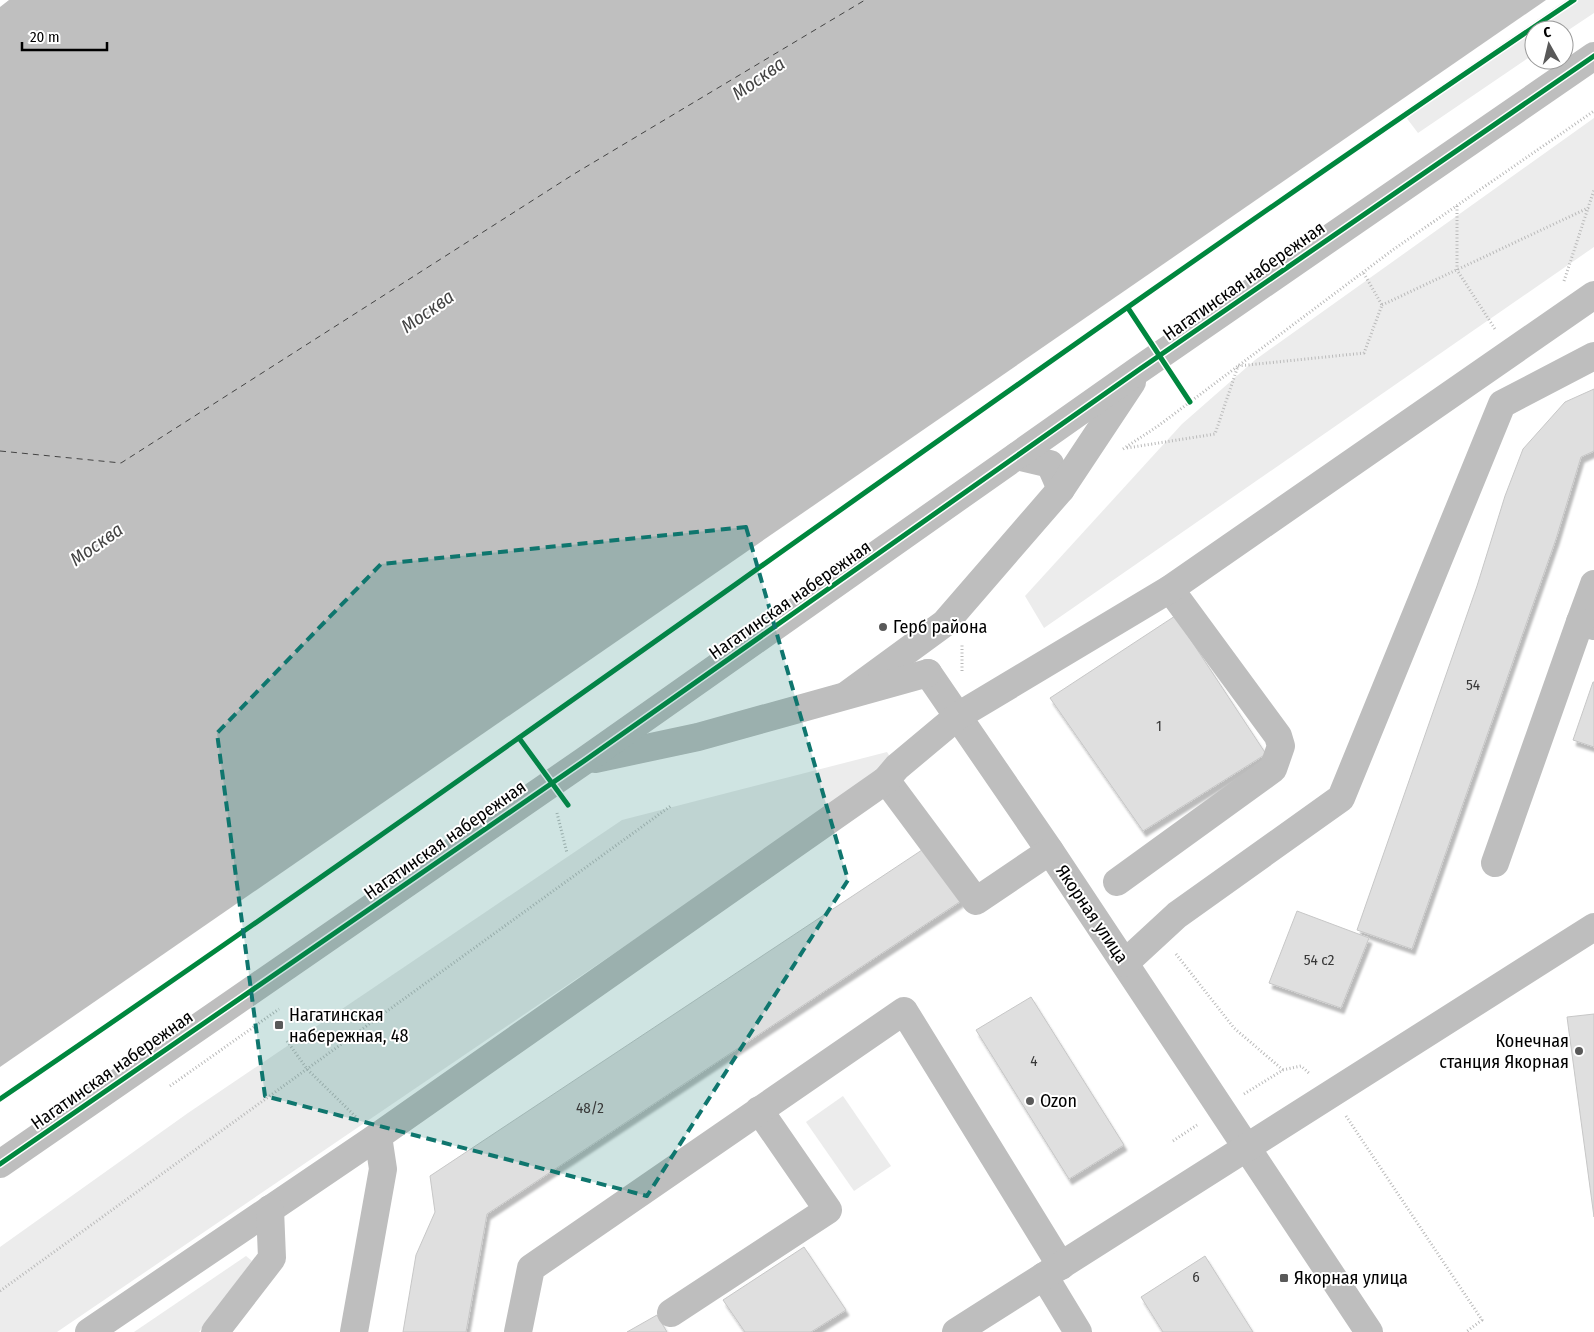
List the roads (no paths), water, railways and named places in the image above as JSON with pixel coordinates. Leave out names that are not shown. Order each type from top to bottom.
[{"type":"street","name":"Нагатинская набережная","points":[[0,1164],[560,794],[584,761],[1140,369],[1594,56]]},
{"type":"street","points":[[89,1332],[378,1136],[886,780],[897,767],[958,716],[1170,589],[1594,295]]},
{"type":"street","points":[[1125,963],[1177,915],[1341,798],[1502,404],[1594,356]]},
{"type":"street","points":[[848,694],[945,623],[1061,489],[1140,369]]},
{"type":"street","points":[[1017,456],[1050,464],[1061,489]]},
{"type":"street","points":[[1494,863],[1587,624],[1594,584]]},
{"type":"street","points":[[1117,882],[1273,770],[1281,746],[1278,736],[1170,589]]},
{"type":"street","points":[[584,761],[698,737],[928,672],[945,623]]},
{"type":"street","name":"Якорная улица","points":[[928,672],[1125,963],[1369,1332]]},
{"type":"street","points":[[684,691],[670,714],[678,730],[698,737]]},
{"type":"street","points":[[886,780],[976,901],[1050,851]]},
{"type":"street","points":[[956,1332],[1594,927]]},
{"type":"street","points":[[518,1332],[531,1268],[904,1011],[1052,1271],[1078,1332]]},
{"type":"street","points":[[671,1313],[828,1210],[760,1110]]},
{"type":"street","points":[[354,1332],[383,1169],[378,1136]]},
{"type":"street","points":[[215,1332],[272,1258],[270,1209]]},
{"type":"water","name":"Москва","points":[[9,0],[1546,0],[0,1067],[0,7]]},
{"type":"place","name":"Герб района","points":[[883,627]]},
{"type":"place","name":"Нагатинская набережная, 48","points":[[279,1025]]},
{"type":"place","name":"Конечная станция Якорная","points":[[1579,1051]]},
{"type":"place","name":"Ozon","points":[[1030,1101]]},
{"type":"place","name":"Якорная улица","points":[[1284,1278]]}]
